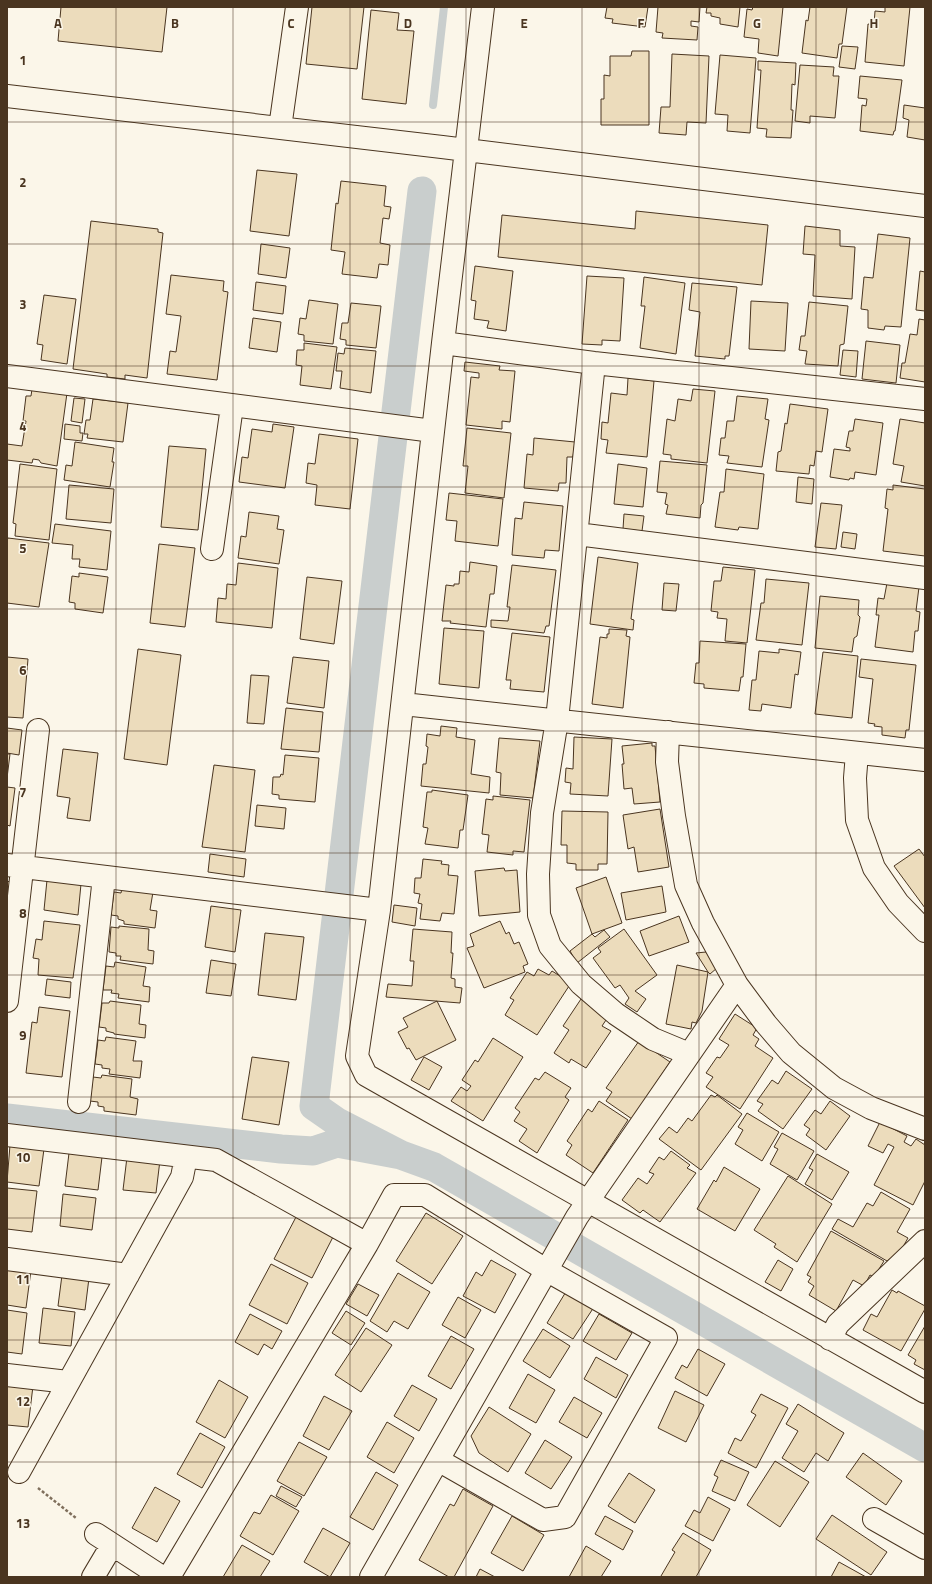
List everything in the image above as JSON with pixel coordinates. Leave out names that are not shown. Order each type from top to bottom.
[{"type":"street","points":[[280,128],[297,7]]},
{"type":"street","points":[[483,7],[443,343],[426,430],[403,704],[379,910],[357,1056],[366,1075],[582,1210],[830,1338],[925,1392]]},
{"type":"street","points":[[7,96],[925,206]]},
{"type":"street","points":[[443,343],[594,362],[925,399]]},
{"type":"street","points":[[594,362],[557,720],[542,813],[538,874],[539,915],[550,946],[581,984],[616,1014],[653,1039],[689,1054]]},
{"type":"street","points":[[7,376],[426,430]]},
{"type":"street","points":[[212,548],[232,406]]},
{"type":"street","points":[[577,534],[925,578]]},
{"type":"street","points":[[403,704],[925,760]]},
{"type":"street","points":[[7,1001],[15,866],[38,730]]},
{"type":"street","points":[[668,732],[667,762],[674,816],[686,885],[704,923],[737,985],[766,1024],[791,1053],[828,1083],[871,1108],[925,1129]]},
{"type":"street","points":[[857,753],[855,778],[858,820],[874,868],[898,903],[925,931]]},
{"type":"street","points":[[15,866],[379,910]]},
{"type":"street","points":[[79,1102],[104,877]]},
{"type":"street","points":[[371,1577],[582,1210],[737,985]]},
{"type":"street","points":[[7,1135],[216,1160],[367,1244]]},
{"type":"street","points":[[19,1472],[182,1177],[186,1156]]},
{"type":"street","points":[[169,1577],[367,1244],[394,1195],[425,1195],[552,1261],[666,1338],[565,1517],[543,1520],[438,1460]]},
{"type":"street","points":[[830,1338],[838,1324],[925,1241]]},
{"type":"street","points":[[7,1259],[128,1275]]},
{"type":"street","points":[[7,1374],[68,1382]]},
{"type":"street","points":[[874,1518],[925,1548]]},
{"type":"street","points":[[92,1577],[104,1539],[162,1577]]},
{"type":"path","points":[[19,1472],[104,1539]]},
{"type":"building","points":[[61,7],[167,7],[162,52],[58,41]]},
{"type":"building","points":[[312,7],[364,7],[357,69],[306,64]]},
{"type":"building","points":[[607,7],[648,7],[645,27],[612,23],[613,19],[605,18]]},
{"type":"building","points":[[658,7],[700,7],[699,22],[691,21],[691,26],[698,27],[697,40],[662,38],[663,33],[656,32]]},
{"type":"building","points":[[707,7],[740,7],[738,27],[720,24],[720,18],[711,16],[711,13],[706,13]]},
{"type":"building","points":[[753,7],[783,7],[778,56],[758,53],[759,39],[744,37],[747,9],[752,10]]},
{"type":"building","points":[[810,7],[847,7],[842,44],[839,44],[837,58],[802,53],[806,20],[808,21]]},
{"type":"building","points":[[885,7],[910,7],[904,66],[865,62],[868,24],[874,25],[875,11],[885,12]]},
{"type":"building","points":[[371,10],[399,13],[397,30],[414,31],[406,104],[362,99]]},
{"type":"building","points":[[842,46],[858,47],[855,69],[839,67]]},
{"type":"building","points":[[632,51],[649,51],[649,125],[601,125],[601,99],[604,99],[604,75],[610,76],[610,56],[631,56]]},
{"type":"building","points":[[672,54],[709,56],[706,123],[687,122],[686,135],[659,133],[661,107],[670,107]]},
{"type":"building","points":[[720,55],[756,58],[750,133],[727,131],[728,115],[715,114]]},
{"type":"building","points":[[758,61],[796,63],[795,85],[792,84],[791,110],[793,110],[791,138],[766,137],[767,129],[757,128],[761,70],[758,70]]},
{"type":"building","points":[[800,65],[834,67],[833,76],[839,76],[835,118],[810,116],[810,123],[795,121]]},
{"type":"building","points":[[860,76],[902,80],[895,131],[893,135],[860,131],[862,105],[866,106],[867,99],[858,98]]},
{"type":"building","points":[[904,105],[925,108],[925,140],[907,137],[909,120],[903,118]]},
{"type":"building","points":[[257,170],[297,174],[289,236],[250,231]]},
{"type":"building","points":[[341,181],[386,186],[384,206],[391,207],[389,219],[383,218],[380,243],[390,245],[388,265],[379,264],[377,278],[342,274],[345,252],[331,250],[336,203],[338,204]]},
{"type":"building","points":[[636,211],[768,225],[762,285],[498,257],[502,215],[635,229]]},
{"type":"building","points":[[91,221],[158,229],[158,232],[163,233],[147,378],[125,375],[125,379],[107,377],[107,374],[73,369]]},
{"type":"building","points":[[805,226],[840,230],[840,246],[855,247],[852,299],[813,296],[815,255],[803,254]]},
{"type":"building","points":[[878,234],[910,238],[901,327],[885,326],[884,330],[868,328],[868,310],[861,309],[864,277],[873,278]]},
{"type":"building","points":[[261,244],[290,248],[286,278],[258,274]]},
{"type":"building","points":[[475,266],[513,271],[506,331],[487,328],[489,321],[474,319],[476,301],[471,300]]},
{"type":"building","points":[[920,271],[925,272],[925,311],[916,310]]},
{"type":"building","points":[[171,275],[224,281],[223,291],[228,292],[217,380],[167,374],[170,351],[176,352],[181,316],[166,314]]},
{"type":"building","points":[[587,276],[624,278],[620,341],[602,340],[602,345],[582,344]]},
{"type":"building","points":[[644,277],[685,283],[676,354],[640,348],[645,306],[641,306]]},
{"type":"building","points":[[256,282],[286,286],[283,314],[253,310]]},
{"type":"building","points":[[692,283],[737,287],[729,356],[725,356],[725,359],[695,356],[700,312],[689,310]]},
{"type":"building","points":[[44,295],[76,299],[67,364],[41,360],[43,345],[37,344]]},
{"type":"building","points":[[309,300],[338,304],[333,344],[304,341],[304,335],[298,334],[300,318],[306,319]]},
{"type":"building","points":[[751,301],[788,303],[785,351],[749,349]]},
{"type":"building","points":[[809,302],[848,306],[844,344],[840,345],[838,366],[805,364],[807,351],[799,350],[801,336],[805,336]]},
{"type":"building","points":[[351,303],[381,306],[376,348],[346,345],[346,340],[340,339],[342,323],[348,323]]},
{"type":"building","points":[[253,318],[281,322],[277,352],[249,348]]},
{"type":"building","points":[[919,319],[925,320],[925,382],[900,378],[902,363],[905,363],[910,334],[917,335]]},
{"type":"building","points":[[866,341],[900,345],[896,383],[862,379]]},
{"type":"building","points":[[304,343],[337,347],[331,389],[300,385],[302,366],[296,365],[297,350],[304,350]]},
{"type":"building","points":[[345,348],[376,351],[371,393],[340,388],[342,371],[336,371],[338,353],[344,354]]},
{"type":"building","points":[[843,350],[858,351],[856,377],[840,375]]},
{"type":"building","points":[[465,362],[500,366],[499,370],[515,371],[510,422],[502,421],[502,429],[466,425],[471,377],[479,378],[479,373],[464,371]]},
{"type":"building","points":[[628,378],[654,381],[647,457],[606,453],[608,440],[601,439],[602,422],[608,423],[611,393],[627,395]]},
{"type":"building","points":[[32,389],[67,393],[57,466],[41,463],[39,460],[33,459],[32,463],[7,460],[7,444],[22,446],[26,421],[23,421],[26,396],[31,396]]},
{"type":"building","points":[[693,389],[715,391],[707,463],[671,459],[671,455],[663,454],[667,419],[675,421],[678,399],[691,401]]},
{"type":"building","points":[[737,396],[768,399],[765,419],[769,420],[762,467],[727,463],[729,456],[719,455],[721,438],[725,438],[727,421],[734,421]]},
{"type":"building","points":[[74,398],[85,399],[82,423],[71,421]]},
{"type":"building","points":[[93,399],[128,403],[123,442],[87,438],[88,434],[84,434],[86,420],[90,420]]},
{"type":"building","points":[[790,404],[828,409],[822,452],[816,451],[814,466],[810,465],[809,474],[776,471],[778,452],[781,451],[785,423],[787,424]]},
{"type":"building","points":[[855,419],[883,423],[876,475],[855,472],[854,479],[850,478],[849,480],[830,477],[834,449],[850,451],[850,448],[846,447],[849,431],[853,431]]},
{"type":"building","points":[[900,419],[925,423],[925,486],[901,482],[904,466],[893,464]]},
{"type":"building","points":[[65,424],[80,426],[80,433],[83,433],[82,441],[64,439]]},
{"type":"building","points":[[273,424],[294,427],[285,488],[239,482],[242,457],[248,458],[252,429],[272,432]]},
{"type":"building","points":[[467,428],[511,433],[504,498],[465,493],[468,466],[463,466]]},
{"type":"building","points":[[319,434],[358,439],[350,509],[315,505],[317,485],[306,483],[308,463],[315,464]]},
{"type":"building","points":[[534,438],[575,442],[573,457],[567,457],[566,483],[559,483],[558,491],[524,488],[527,454],[533,455]]},
{"type":"building","points":[[75,442],[114,448],[112,462],[114,462],[110,487],[64,480],[66,465],[72,466]]},
{"type":"building","points":[[169,446],[206,449],[198,530],[161,527]]},
{"type":"building","points":[[660,461],[707,465],[700,518],[666,514],[668,505],[665,504],[667,493],[657,492]]},
{"type":"building","points":[[20,464],[57,469],[49,540],[15,536],[16,524],[13,523]]},
{"type":"building","points":[[618,464],[647,468],[643,507],[614,504]]},
{"type":"building","points":[[726,469],[764,474],[758,529],[739,527],[738,530],[715,527],[720,492],[724,492]]},
{"type":"building","points":[[798,477],[814,479],[812,504],[796,502]]},
{"type":"building","points":[[69,485],[114,489],[111,523],[66,519]]},
{"type":"building","points":[[893,485],[925,489],[925,556],[883,551],[888,509],[885,508],[887,489],[893,490]]},
{"type":"building","points":[[449,493],[503,499],[498,546],[455,541],[457,521],[446,520]]},
{"type":"building","points":[[524,502],[563,506],[559,551],[545,550],[544,558],[512,555],[515,518],[522,519]]},
{"type":"building","points":[[821,503],[842,505],[836,549],[815,547]]},
{"type":"building","points":[[249,512],[279,516],[277,529],[284,530],[279,564],[238,558],[241,536],[246,537]]},
{"type":"building","points":[[624,514],[644,516],[642,531],[623,529]]},
{"type":"building","points":[[55,524],[111,531],[107,570],[79,567],[80,559],[72,559],[73,545],[52,543]]},
{"type":"building","points":[[843,532],[857,534],[855,549],[841,547]]},
{"type":"building","points":[[8,538],[49,543],[39,607],[7,603]]},
{"type":"building","points":[[159,544],[195,548],[185,627],[150,623]]},
{"type":"building","points":[[598,557],[638,563],[631,619],[634,620],[633,630],[590,624]]},
{"type":"building","points":[[470,562],[497,566],[494,594],[490,594],[486,627],[450,623],[451,621],[442,621],[446,585],[454,586],[454,584],[459,584],[460,571],[469,572]]},
{"type":"building","points":[[238,563],[278,568],[272,628],[216,622],[218,598],[226,599],[227,584],[236,585]]},
{"type":"building","points":[[512,565],[556,570],[549,626],[546,626],[544,633],[491,627],[491,620],[508,621],[510,607],[507,607]]},
{"type":"building","points":[[723,567],[755,570],[747,643],[725,641],[727,619],[717,618],[718,612],[711,611],[714,581],[721,581]]},
{"type":"building","points":[[79,573],[108,577],[103,613],[75,609],[75,603],[69,602],[72,576],[79,577]]},
{"type":"building","points":[[307,577],[342,581],[334,644],[300,639]]},
{"type":"building","points":[[766,579],[809,583],[802,645],[756,640],[761,603],[764,603]]},
{"type":"building","points":[[664,583],[679,584],[676,611],[662,610]]},
{"type":"building","points":[[887,583],[919,587],[916,611],[920,612],[918,631],[915,631],[913,652],[875,647],[879,615],[876,615],[878,598],[884,599]]},
{"type":"building","points":[[820,596],[859,600],[858,615],[860,617],[857,636],[854,638],[852,652],[815,648]]},
{"type":"building","points":[[444,628],[484,631],[479,688],[439,684]]},
{"type":"building","points":[[609,629],[627,630],[626,636],[630,637],[623,708],[592,704],[600,637],[607,638]]},
{"type":"building","points":[[512,633],[550,637],[544,692],[510,689],[511,680],[506,680]]},
{"type":"building","points":[[700,641],[746,644],[743,677],[741,677],[739,691],[704,688],[704,684],[694,683],[696,663],[699,663]]},
{"type":"building","points":[[138,649],[181,655],[167,765],[124,759]]},
{"type":"building","points":[[779,649],[801,652],[798,675],[795,674],[791,708],[762,704],[761,711],[749,710],[752,680],[756,680],[759,651],[779,653]]},
{"type":"building","points":[[823,652],[858,656],[852,718],[815,714]]},
{"type":"building","points":[[7,657],[28,659],[23,718],[7,717]]},
{"type":"building","points":[[293,657],[329,661],[324,708],[287,703]]},
{"type":"building","points":[[861,659],[916,665],[909,730],[906,730],[905,738],[882,735],[882,727],[874,726],[875,724],[868,723],[873,679],[859,677]]},
{"type":"building","points":[[251,675],[269,676],[264,724],[247,723]]},
{"type":"building","points":[[286,708],[323,712],[319,752],[281,749]]},
{"type":"building","points":[[441,726],[457,728],[456,737],[475,740],[471,774],[490,777],[489,793],[421,786],[423,764],[426,764],[428,747],[426,746],[427,734],[440,736]]},
{"type":"building","points":[[7,728],[22,730],[19,755],[7,753]]},
{"type":"building","points":[[574,737],[612,739],[608,796],[570,794],[571,783],[565,782],[566,768],[573,769]]},
{"type":"building","points":[[499,738],[540,741],[533,798],[500,795],[501,773],[496,772]]},
{"type":"building","points":[[652,743],[652,746],[655,746],[660,802],[634,804],[632,788],[624,789],[622,746]]},
{"type":"building","points":[[63,749],[98,753],[90,821],[67,818],[70,798],[57,796]]},
{"type":"building","points":[[7,754],[10,754],[7,778]]},
{"type":"building","points":[[285,755],[319,758],[315,802],[279,799],[279,795],[272,794],[273,777],[280,777],[281,774],[283,775]]},
{"type":"building","points":[[214,765],[255,770],[245,852],[202,847]]},
{"type":"building","points":[[7,787],[15,788],[10,826],[7,825]]},
{"type":"building","points":[[432,790],[468,795],[463,830],[460,830],[458,848],[425,844],[428,828],[423,827],[427,792],[432,792]]},
{"type":"building","points":[[493,796],[530,800],[524,852],[513,851],[513,855],[487,852],[489,835],[482,834],[486,799],[493,800]]},
{"type":"building","points":[[257,805],[286,808],[284,829],[255,826]]},
{"type":"building","points":[[660,809],[669,867],[638,872],[634,847],[628,849],[623,815]]},
{"type":"building","points":[[562,811],[608,812],[607,864],[598,864],[598,870],[576,870],[576,864],[567,863],[567,845],[561,845]]},
{"type":"building","points":[[919,849],[925,857],[925,908],[894,866]]},
{"type":"building","points":[[210,854],[246,859],[244,877],[208,872]]},
{"type":"building","points":[[423,859],[442,861],[441,864],[449,865],[448,875],[458,876],[454,914],[442,913],[440,921],[420,919],[422,904],[418,903],[420,894],[414,893],[415,878],[421,878]]},
{"type":"building","points":[[504,868],[505,871],[517,870],[520,912],[479,916],[475,871]]},
{"type":"building","points":[[606,877],[622,923],[592,934],[576,888]]},
{"type":"building","points":[[47,880],[81,884],[78,915],[44,910]]},
{"type":"building","points":[[7,881],[10,882],[7,910]]},
{"type":"building","points":[[662,886],[666,912],[626,920],[621,893]]},
{"type":"building","points":[[122,888],[153,892],[150,910],[157,911],[155,928],[124,924],[124,921],[118,919],[118,916],[111,915],[114,892],[121,893]]},
{"type":"building","points":[[394,905],[417,908],[415,926],[392,922]]},
{"type":"building","points":[[211,906],[241,910],[235,952],[205,947]]},
{"type":"building","points":[[679,916],[689,942],[649,956],[640,931]]},
{"type":"building","points":[[44,921],[80,925],[73,978],[38,975],[39,959],[33,958],[36,939],[42,940]]},
{"type":"building","points":[[500,921],[506,934],[509,932],[514,944],[519,942],[528,964],[523,966],[525,972],[484,988],[467,948],[474,946],[470,934]]},
{"type":"building","points":[[119,926],[149,929],[148,950],[154,951],[153,964],[120,960],[121,956],[116,956],[116,953],[109,952],[111,927],[119,928]]},
{"type":"building","points":[[413,929],[452,932],[451,953],[453,953],[451,978],[455,979],[455,987],[462,988],[460,1003],[386,997],[388,984],[412,986],[414,961],[410,961]]},
{"type":"building","points":[[624,929],[657,975],[635,991],[646,999],[637,1012],[625,1004],[629,998],[620,985],[615,988],[593,958],[601,952],[598,948]]},
{"type":"building","points":[[604,930],[610,937],[577,963],[570,951],[592,934],[595,937]]},
{"type":"building","points":[[265,933],[304,937],[296,1000],[258,995]]},
{"type":"building","points":[[706,952],[717,968],[710,974],[696,953]]},
{"type":"building","points":[[211,960],[236,964],[231,996],[206,993]]},
{"type":"building","points":[[115,962],[146,967],[143,986],[150,987],[149,1002],[118,998],[119,994],[111,993],[112,990],[103,990],[106,966],[114,967]]},
{"type":"building","points":[[677,965],[708,972],[702,1011],[696,1023],[692,1022],[691,1029],[666,1024]]},
{"type":"building","points":[[538,969],[549,975],[552,971],[571,983],[537,1035],[505,1015],[514,1000],[510,998],[527,972],[534,976]]},
{"type":"building","points":[[47,979],[71,982],[70,998],[45,995]]},
{"type":"building","points":[[581,999],[608,1017],[602,1026],[611,1031],[586,1068],[571,1059],[569,1063],[554,1053],[569,1030],[563,1026]]},
{"type":"building","points":[[110,1001],[141,1005],[139,1024],[146,1025],[145,1038],[114,1034],[106,1031],[106,1028],[99,1027],[102,1003],[109,1003]]},
{"type":"building","points":[[437,1001],[456,1040],[416,1060],[409,1048],[407,1049],[398,1032],[408,1027],[403,1018]]},
{"type":"building","points":[[39,1007],[70,1011],[62,1077],[26,1073],[32,1022],[37,1023]]},
{"type":"building","points":[[735,1014],[757,1028],[753,1035],[759,1039],[755,1046],[773,1058],[740,1109],[706,1087],[713,1077],[706,1073],[717,1057],[720,1058],[729,1045],[719,1039]]},
{"type":"building","points":[[106,1037],[136,1041],[133,1061],[142,1061],[140,1078],[109,1074],[110,1069],[102,1068],[102,1065],[95,1064],[98,1040],[105,1041]]},
{"type":"building","points":[[493,1038],[523,1057],[483,1121],[451,1101],[461,1087],[467,1091],[471,1086],[462,1080],[475,1060],[478,1062]]},
{"type":"building","points":[[639,1041],[670,1062],[632,1119],[606,1101],[612,1092],[606,1088]]},
{"type":"building","points":[[252,1057],[289,1062],[279,1125],[242,1119]]},
{"type":"building","points":[[424,1057],[442,1067],[429,1090],[411,1080]]},
{"type":"building","points":[[786,1071],[812,1089],[783,1129],[758,1111],[763,1104],[757,1101],[772,1080],[778,1084]]},
{"type":"building","points":[[545,1072],[571,1088],[565,1097],[569,1100],[537,1153],[519,1141],[527,1129],[514,1121],[520,1112],[515,1108],[535,1078],[539,1080]]},
{"type":"building","points":[[102,1075],[132,1079],[130,1097],[138,1099],[136,1115],[104,1111],[104,1107],[98,1106],[98,1102],[90,1101],[93,1077],[101,1078]]},
{"type":"building","points":[[711,1095],[715,1097],[717,1095],[742,1114],[701,1170],[659,1139],[669,1127],[677,1133],[688,1118],[692,1121]]},
{"type":"building","points":[[599,1101],[628,1120],[593,1173],[566,1155],[572,1145],[567,1141],[588,1109],[592,1112]]},
{"type":"building","points":[[830,1101],[850,1116],[826,1150],[806,1135],[810,1129],[804,1125],[815,1110],[821,1114]]},
{"type":"building","points":[[747,1113],[779,1132],[762,1161],[735,1144],[743,1130],[738,1127]]},
{"type":"building","points":[[880,1122],[907,1136],[904,1142],[911,1146],[916,1139],[925,1145],[925,1181],[913,1205],[874,1185],[894,1147],[888,1144],[883,1153],[868,1146]]},
{"type":"building","points":[[782,1133],[814,1151],[797,1180],[770,1164],[778,1149],[774,1147]]},
{"type":"building","points":[[10,1145],[44,1149],[39,1186],[7,1182]]},
{"type":"building","points":[[671,1151],[690,1165],[687,1168],[696,1173],[660,1222],[643,1210],[640,1213],[622,1200],[638,1178],[647,1184],[654,1174],[649,1172],[659,1157],[664,1160]]},
{"type":"building","points":[[69,1153],[102,1157],[98,1190],[65,1186]]},
{"type":"building","points":[[817,1154],[849,1172],[832,1200],[805,1184],[813,1170],[809,1168]]},
{"type":"building","points":[[127,1157],[160,1160],[156,1193],[123,1190]]},
{"type":"building","points":[[724,1167],[760,1189],[735,1231],[697,1209],[714,1180],[716,1182]]},
{"type":"building","points":[[788,1176],[832,1204],[797,1262],[774,1247],[776,1244],[754,1230]]},
{"type":"building","points":[[7,1188],[37,1191],[32,1232],[7,1229]]},
{"type":"building","points":[[881,1192],[910,1209],[897,1232],[908,1238],[900,1252],[887,1261],[832,1229],[838,1219],[853,1227],[867,1203],[873,1206]]},
{"type":"building","points":[[63,1194],[96,1198],[92,1230],[60,1226]]},
{"type":"building","points":[[426,1213],[463,1236],[432,1284],[396,1261]]},
{"type":"building","points":[[296,1217],[333,1237],[312,1278],[274,1259]]},
{"type":"building","points":[[831,1231],[884,1261],[874,1277],[870,1275],[864,1286],[853,1280],[836,1311],[809,1295],[814,1286],[808,1282],[811,1277],[807,1275]]},
{"type":"building","points":[[491,1260],[516,1274],[495,1313],[463,1296],[476,1272],[482,1276]]},
{"type":"building","points":[[778,1260],[793,1269],[781,1291],[765,1282]]},
{"type":"building","points":[[271,1264],[308,1283],[287,1324],[249,1305]]},
{"type":"building","points":[[7,1267],[31,1270],[26,1308],[7,1305]]},
{"type":"building","points":[[398,1273],[430,1292],[408,1329],[394,1321],[387,1332],[370,1321]]},
{"type":"building","points":[[62,1275],[89,1278],[85,1310],[58,1306]]},
{"type":"building","points":[[358,1284],[379,1295],[367,1316],[346,1304]]},
{"type":"building","points":[[567,1290],[594,1307],[573,1339],[547,1323]]},
{"type":"building","points":[[892,1290],[897,1293],[898,1291],[925,1306],[925,1309],[901,1351],[863,1330],[871,1314],[877,1317]]},
{"type":"building","points":[[458,1297],[481,1310],[465,1338],[442,1325]]},
{"type":"building","points":[[43,1308],[75,1312],[71,1346],[39,1343]]},
{"type":"building","points":[[7,1310],[27,1313],[22,1354],[7,1352]]},
{"type":"building","points":[[346,1311],[365,1323],[351,1345],[332,1333]]},
{"type":"building","points":[[250,1314],[282,1331],[272,1349],[264,1344],[258,1355],[235,1342]]},
{"type":"building","points":[[599,1314],[632,1333],[616,1360],[583,1341]]},
{"type":"building","points":[[925,1326],[925,1370],[914,1364],[916,1360],[908,1355]]},
{"type":"building","points":[[366,1328],[392,1345],[361,1392],[335,1375]]},
{"type":"building","points":[[543,1329],[570,1346],[550,1378],[523,1361]]},
{"type":"building","points":[[451,1336],[474,1349],[451,1389],[428,1376]]},
{"type":"building","points":[[698,1349],[725,1364],[707,1396],[675,1378],[682,1365],[687,1368]]},
{"type":"building","points":[[596,1357],[628,1375],[616,1398],[584,1379]]},
{"type":"building","points":[[528,1374],[555,1390],[536,1423],[509,1408]]},
{"type":"building","points":[[219,1380],[248,1397],[225,1438],[196,1422]]},
{"type":"building","points":[[7,1382],[33,1386],[28,1427],[7,1425]]},
{"type":"building","points":[[412,1385],[437,1399],[419,1431],[394,1416]]},
{"type":"building","points":[[675,1391],[704,1405],[686,1442],[658,1428]]},
{"type":"building","points":[[761,1394],[788,1408],[756,1468],[728,1453],[735,1438],[741,1441],[756,1415],[751,1412]]},
{"type":"building","points":[[324,1396],[352,1411],[329,1450],[303,1436]]},
{"type":"building","points":[[574,1397],[602,1413],[587,1438],[559,1422]]},
{"type":"building","points":[[798,1404],[844,1433],[828,1461],[816,1453],[804,1472],[782,1458],[798,1431],[786,1424]]},
{"type":"building","points":[[489,1407],[531,1434],[508,1472],[479,1453],[471,1436]]},
{"type":"building","points":[[387,1422],[414,1438],[394,1473],[367,1457]]},
{"type":"building","points":[[200,1433],[225,1447],[202,1488],[177,1474]]},
{"type":"building","points":[[545,1440],[572,1457],[551,1489],[525,1473]]},
{"type":"building","points":[[299,1442],[327,1457],[304,1496],[277,1481]]},
{"type":"building","points":[[863,1453],[902,1481],[886,1505],[846,1477]]},
{"type":"building","points":[[721,1460],[749,1472],[735,1501],[712,1491],[718,1477],[714,1475]]},
{"type":"building","points":[[775,1461],[809,1482],[780,1527],[747,1505]]},
{"type":"building","points":[[376,1472],[398,1485],[373,1530],[350,1517]]},
{"type":"building","points":[[629,1473],[655,1490],[635,1523],[608,1506]]},
{"type":"building","points":[[281,1486],[302,1497],[296,1507],[276,1496]]},
{"type":"building","points":[[155,1487],[180,1501],[157,1542],[132,1528]]},
{"type":"building","points":[[463,1489],[493,1506],[454,1577],[449,1577],[419,1560],[450,1504],[454,1506]]},
{"type":"building","points":[[271,1495],[299,1511],[273,1555],[240,1536],[254,1512],[260,1514]]},
{"type":"building","points":[[708,1497],[730,1509],[713,1541],[685,1526],[694,1510],[700,1513]]},
{"type":"building","points":[[832,1515],[887,1552],[871,1575],[816,1539]]},
{"type":"building","points":[[512,1516],[544,1535],[523,1571],[491,1553]]},
{"type":"building","points":[[605,1516],[633,1531],[623,1550],[595,1534]]},
{"type":"building","points":[[323,1528],[350,1543],[330,1577],[304,1562]]},
{"type":"building","points":[[683,1533],[711,1550],[696,1577],[662,1577],[661,1576],[675,1552],[672,1550]]},
{"type":"building","points":[[242,1545],[270,1561],[260,1577],[223,1577]]},
{"type":"building","points":[[586,1546],[611,1561],[601,1577],[569,1577]]},
{"type":"building","points":[[839,1562],[866,1577],[831,1577]]},
{"type":"building","points":[[480,1569],[495,1577],[476,1577]]},
{"type":"waterway","points":[[433,105],[444,7]]},
{"type":"waterway","points":[[401,1155],[337,1122],[314,1106],[422,191]]},
{"type":"waterway","points":[[7,1118],[281,1149],[313,1151],[337,1143],[401,1155],[434,1167],[925,1448]]}]
